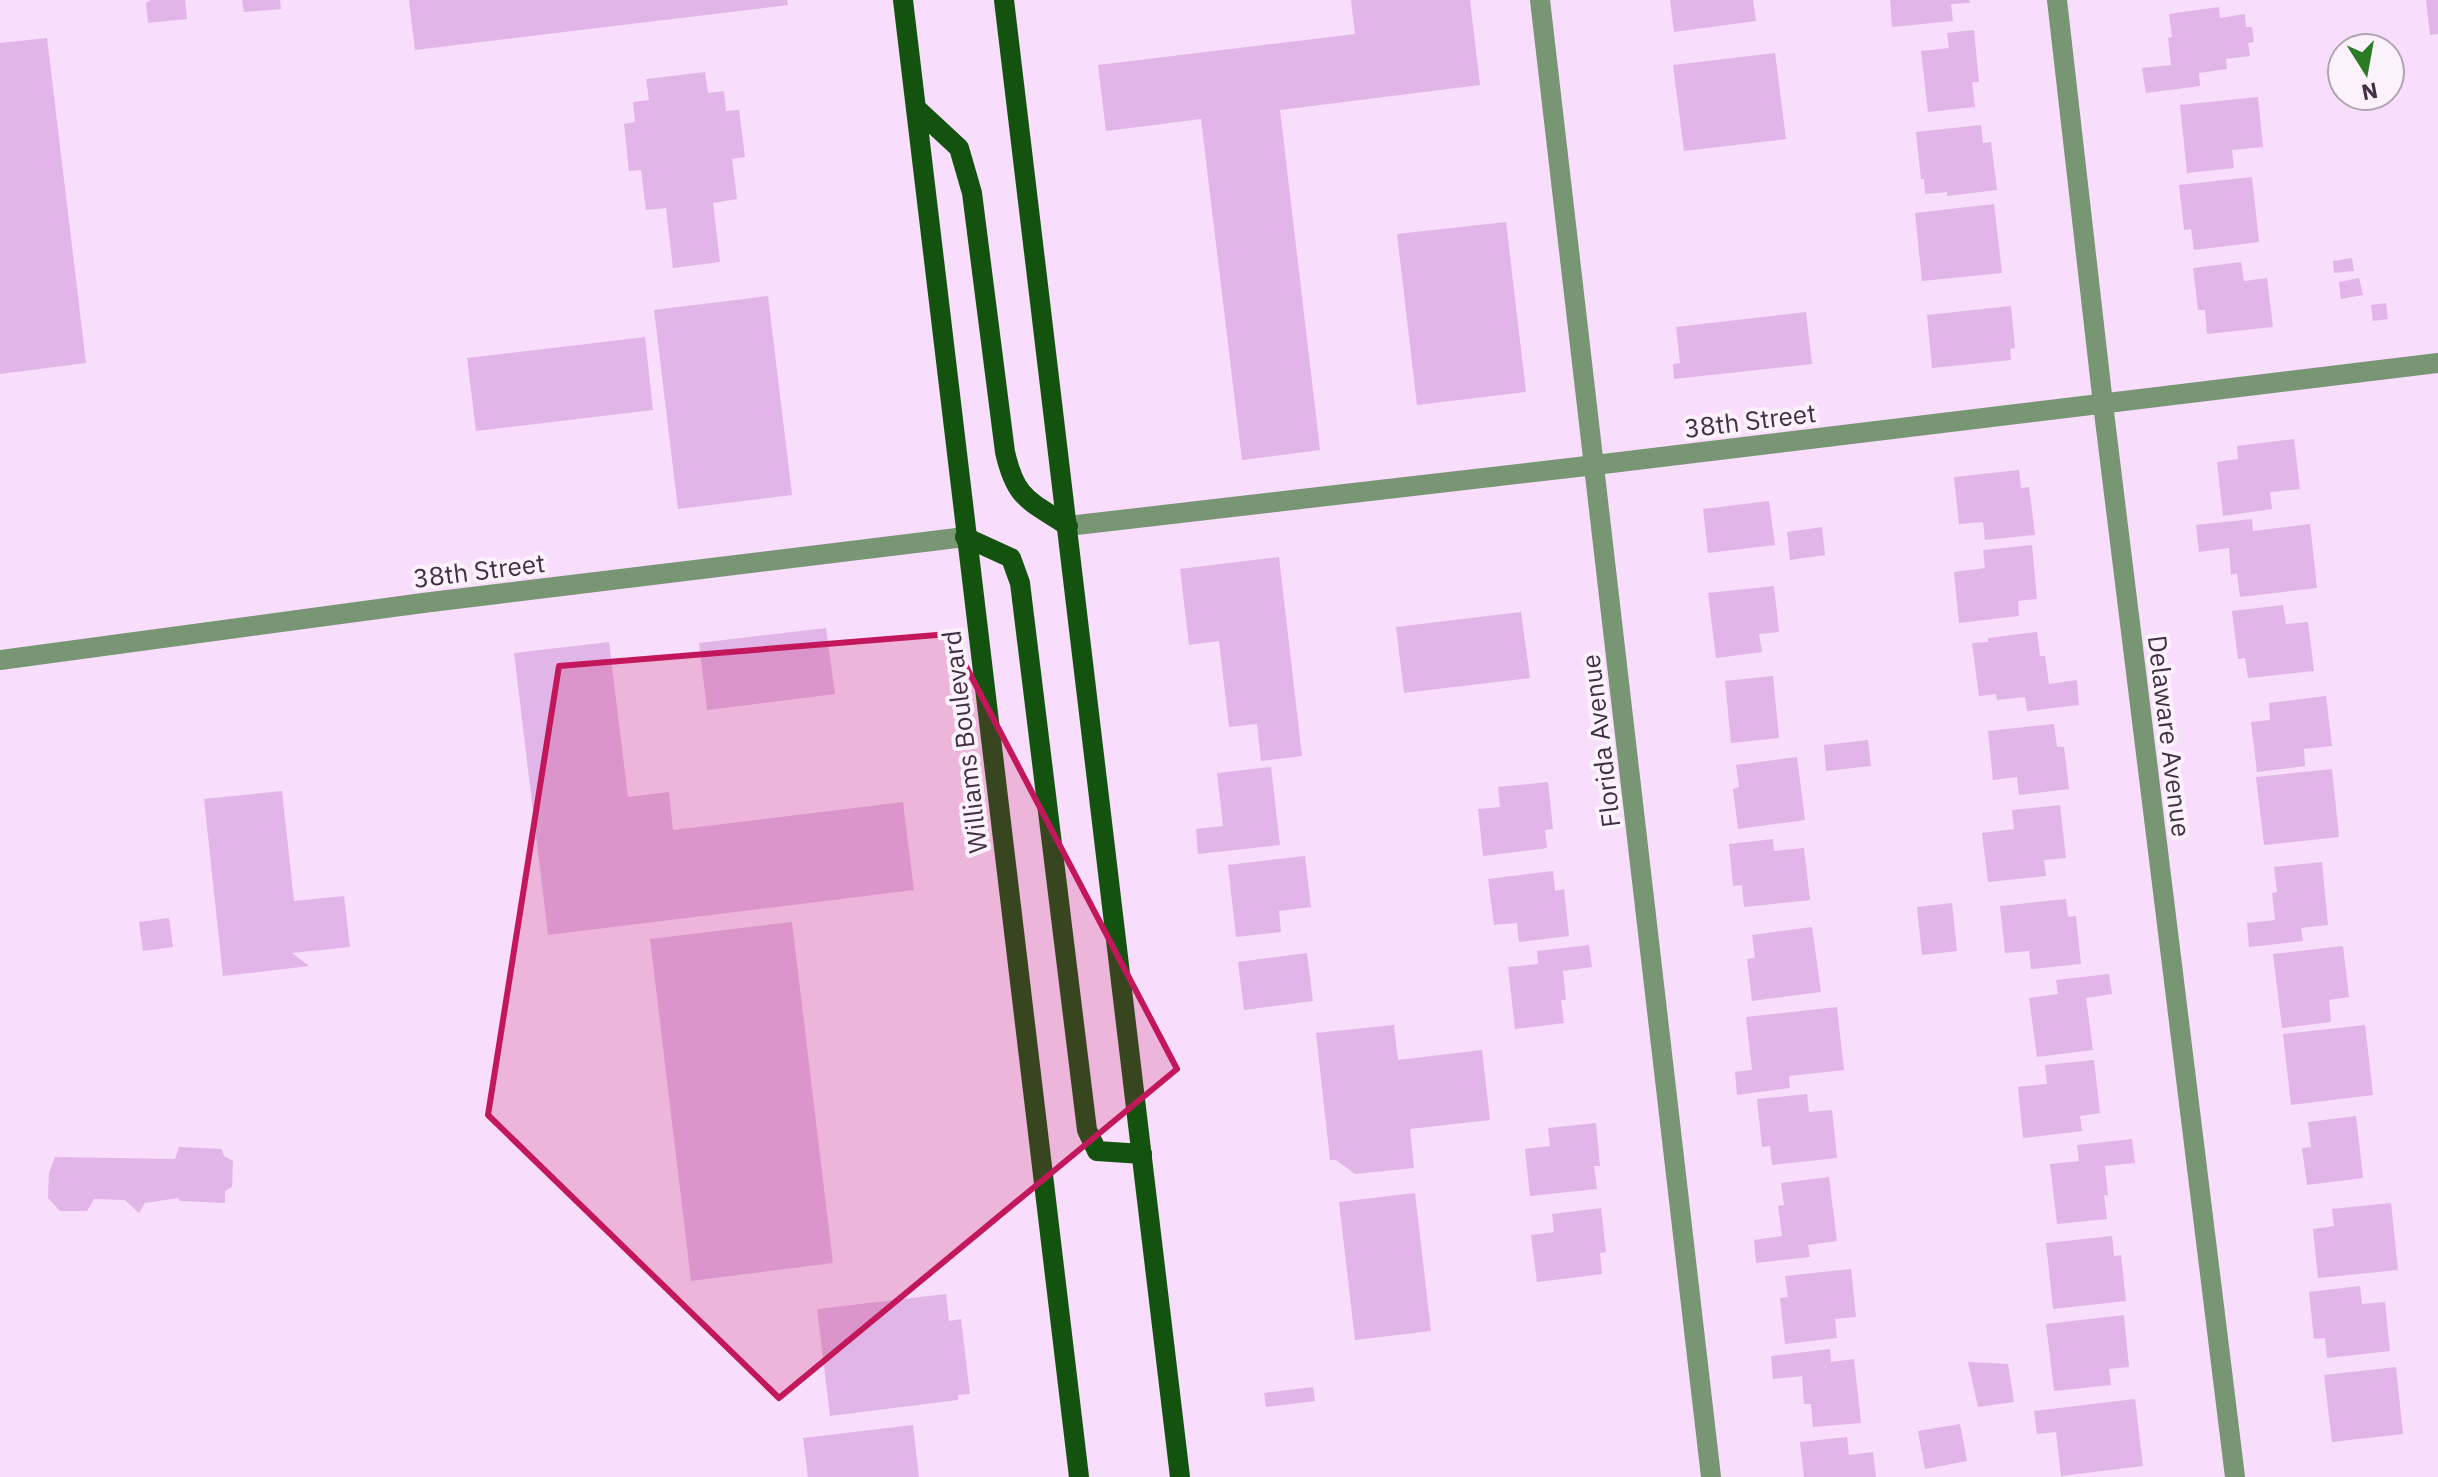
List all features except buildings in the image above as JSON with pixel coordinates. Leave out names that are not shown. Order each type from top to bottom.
[{"type":"main road","name":"Williams Boulevard","points":[[903,0],[1079,1477]]},
{"type":"main road","points":[[1004,0],[1180,1477]]},
{"type":"main road","points":[[916,108],[959,148],[972,193],[1005,452],[1012,481],[1024,497],[1068,526]]},
{"type":"main road","points":[[965,537],[1011,558],[1020,583],[1087,1130],[1097,1151],[1142,1154]]},
{"type":"street","name":"Florida Avenue","points":[[1540,0],[1711,1477]]},
{"type":"street","name":"Delaware Avenue","points":[[2057,0],[2103,404],[2235,1477]]},
{"type":"street","name":"38th Street","points":[[1068,526],[2438,363]]},
{"type":"street","name":"38th Street","points":[[0,660],[423,603],[965,537]]},
{"type":"highlighted area","points":[[949,634],[1177,1069],[779,1398],[488,1115],[559,666]]}]
